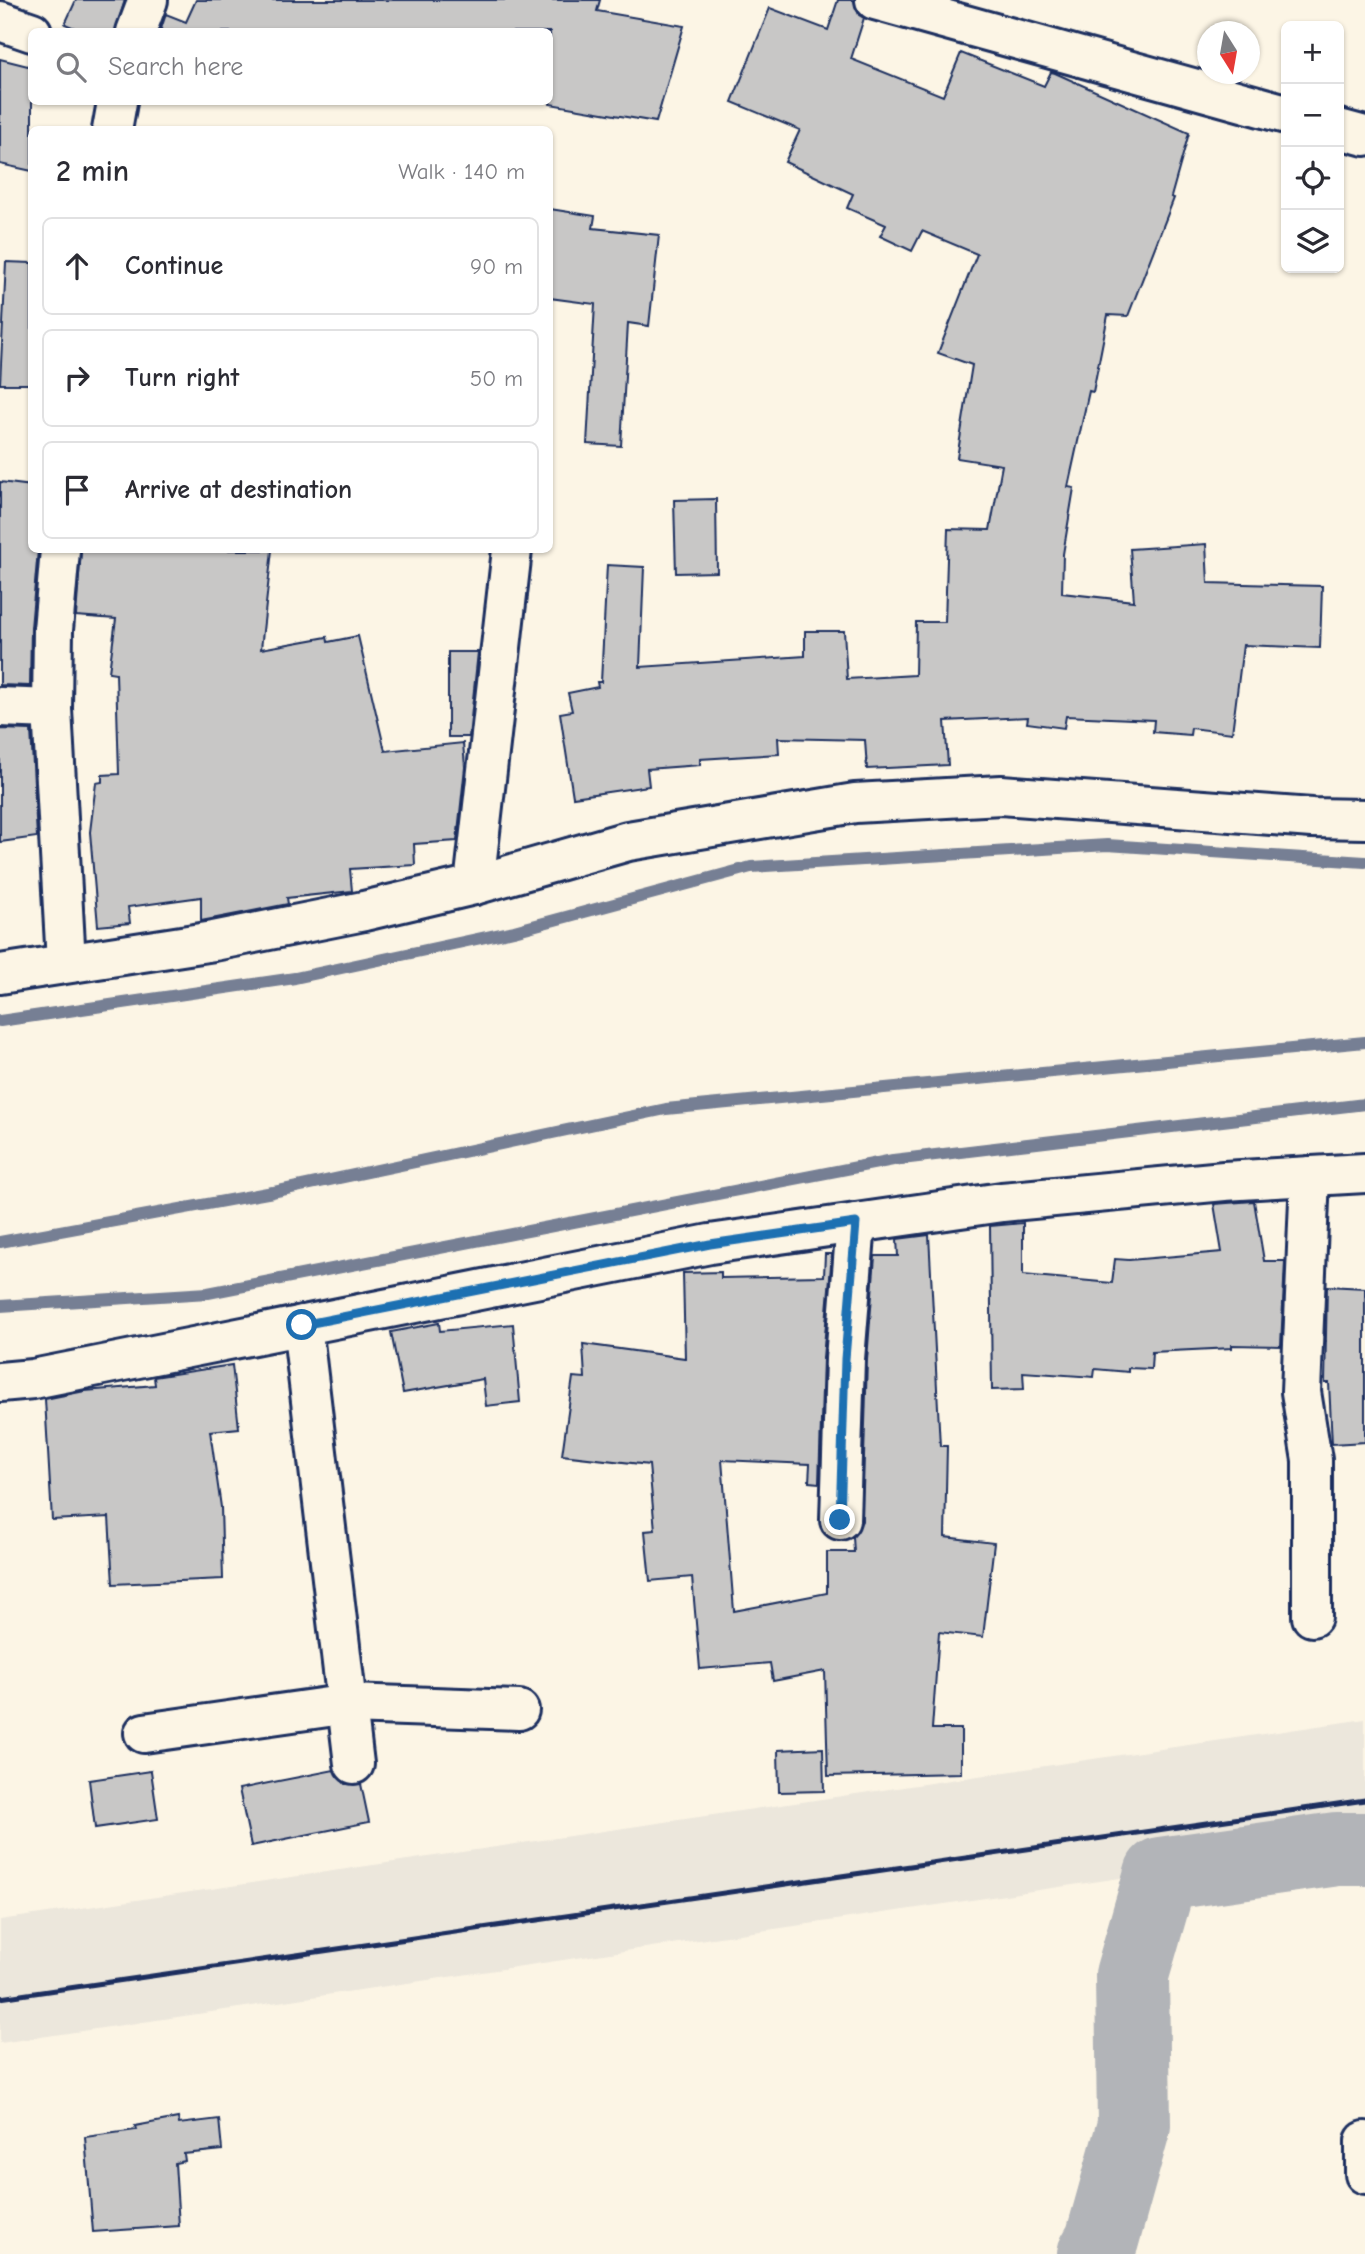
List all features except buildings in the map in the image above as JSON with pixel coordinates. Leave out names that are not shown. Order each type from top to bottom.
[{"type":"street","points":[[138,28],[148,0]]},
{"type":"street","points":[[875,0],[1281,113]]},
{"type":"street","points":[[0,21],[28,31]]},
{"type":"street","points":[[113,126],[116,105]]},
{"type":"street","points":[[1344,130],[1365,136]]},
{"type":"street","points":[[60,553],[53,630],[52,709],[66,962]]},
{"type":"street","points":[[474,884],[512,553]]},
{"type":"street","points":[[0,707],[52,709]]},
{"type":"street","points":[[0,974],[214,941],[364,911],[628,841],[855,803],[1001,794],[1312,818],[1365,819]]},
{"type":"street","points":[[0,1382],[33,1379],[710,1244],[1002,1202],[1365,1173]]},
{"type":"street","points":[[1310,1176],[1301,1392],[1312,1460],[1312,1617]]},
{"type":"street","points":[[840,1520],[845,1359],[856,1223]]},
{"type":"street","points":[[302,1325],[354,1764]]},
{"type":"street","points":[[144,1733],[349,1704],[519,1710]]},
{"type":"street","points":[[1365,2141],[1365,2174]]},
{"type":"shaded area","points":[[1365,1719],[1365,1842],[0,2043],[0,1920]]},
{"type":"waterway","points":[[0,1021],[295,978],[514,931],[751,867],[1107,845],[1365,862]]},
{"type":"waterway","points":[[0,1242],[273,1192],[666,1109],[1365,1042]]},
{"type":"waterway","points":[[0,1306],[208,1293],[893,1160],[1365,1104]]},
{"type":"waterway","points":[[1094,2254],[1102,2240],[1134,2125],[1132,1975],[1161,1874],[1337,1849],[1365,1849]]},
{"type":"railway","points":[[0,1998],[1365,1800]]},
{"type":"route","points":[[302,1325],[710,1244],[856,1223],[845,1359],[840,1520]]}]
